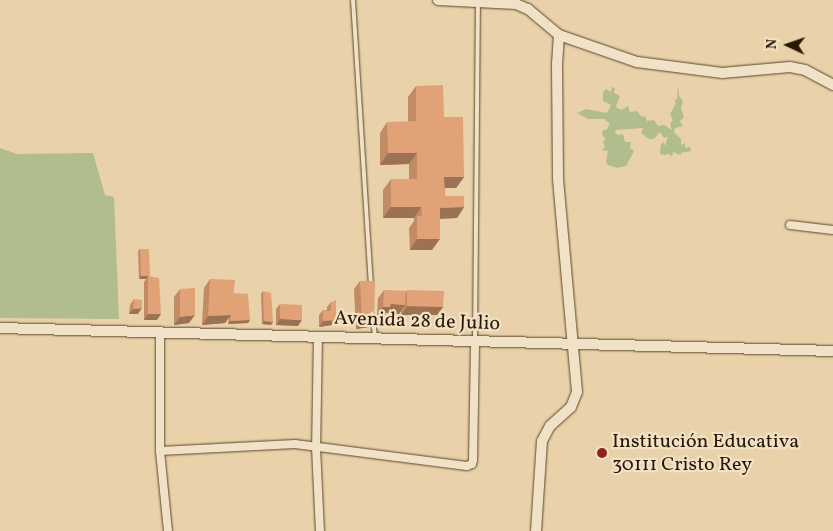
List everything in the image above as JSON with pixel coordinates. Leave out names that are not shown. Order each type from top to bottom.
[{"type":"street","points":[[438,0],[506,1],[516,4],[528,9],[559,35],[637,62],[722,73],[790,67],[804,70],[833,85]]},
{"type":"street","points":[[536,531],[542,441],[550,426],[571,407],[578,392],[558,178],[557,64],[559,35]]},
{"type":"street","points":[[790,225],[833,230]]},
{"type":"street","name":"Avenida 28 de Julio","points":[[0,328],[833,351]]},
{"type":"street","points":[[160,332],[160,451],[168,531]]},
{"type":"street","points":[[318,336],[316,447],[320,531]]},
{"type":"street","points":[[160,451],[295,444],[467,466],[472,464],[476,380],[475,342]]},
{"type":"lane","points":[[353,0],[372,296]]},
{"type":"lane","points":[[475,342],[478,2]]},
{"type":"lane","points":[[373,315],[375,338]]},
{"type":"green space","points":[[678,84],[679,96],[683,101],[681,108],[684,117],[680,121],[683,126],[675,128],[674,132],[681,139],[681,145],[685,143],[685,148],[690,147],[691,151],[681,153],[681,155],[673,152],[672,157],[669,154],[660,154],[661,144],[664,142],[665,146],[668,137],[664,138],[660,132],[654,139],[649,139],[641,133],[643,128],[616,130],[615,133],[623,134],[625,142],[631,142],[630,148],[634,151],[626,166],[617,168],[608,165],[606,162],[608,151],[602,150],[605,147],[603,142],[606,138],[603,137],[602,131],[607,129],[610,124],[604,119],[588,119],[577,113],[586,109],[607,113],[611,105],[603,101],[603,92],[606,89],[611,92],[612,87],[615,88],[614,93],[620,96],[617,108],[622,110],[628,106],[630,112],[637,111],[642,117],[645,116],[647,121],[654,120],[658,126],[664,125],[672,130],[670,124],[673,120],[670,114],[676,103],[674,100],[677,99]]},
{"type":"green space","points":[[0,148],[17,154],[93,153],[105,195],[114,197],[119,319],[0,318]]},
{"type":"building","points":[[443,85],[444,117],[463,117],[464,177],[444,177],[445,196],[464,196],[464,207],[440,208],[440,239],[417,239],[417,216],[422,216],[421,207],[391,207],[391,179],[417,179],[417,153],[388,153],[387,122],[416,121],[416,86]]},
{"type":"building","points":[[140,249],[149,249],[150,276],[141,276]]},
{"type":"building","points":[[148,276],[159,278],[161,314],[148,314]]},
{"type":"building","points":[[210,279],[235,280],[231,315],[208,316]]},
{"type":"building","points":[[360,281],[375,281],[374,319],[362,321]]},
{"type":"building","points":[[195,288],[195,315],[180,317],[180,289]]},
{"type":"building","points":[[384,290],[406,291],[405,305],[391,304],[390,307],[383,307]]},
{"type":"building","points":[[407,290],[444,291],[443,307],[407,306]]},
{"type":"building","points":[[263,291],[271,293],[273,322],[264,321]]},
{"type":"building","points":[[233,293],[248,294],[250,320],[230,321]]},
{"type":"building","points":[[134,299],[142,300],[142,308],[133,309]]},
{"type":"building","points":[[336,300],[336,320],[323,321],[323,310],[331,311],[331,302]]},
{"type":"building","points":[[280,304],[302,305],[302,320],[280,319]]},
{"type":"place","name":"Institución Educativa 30111 Cristo Rey","points":[[602,453]]}]
